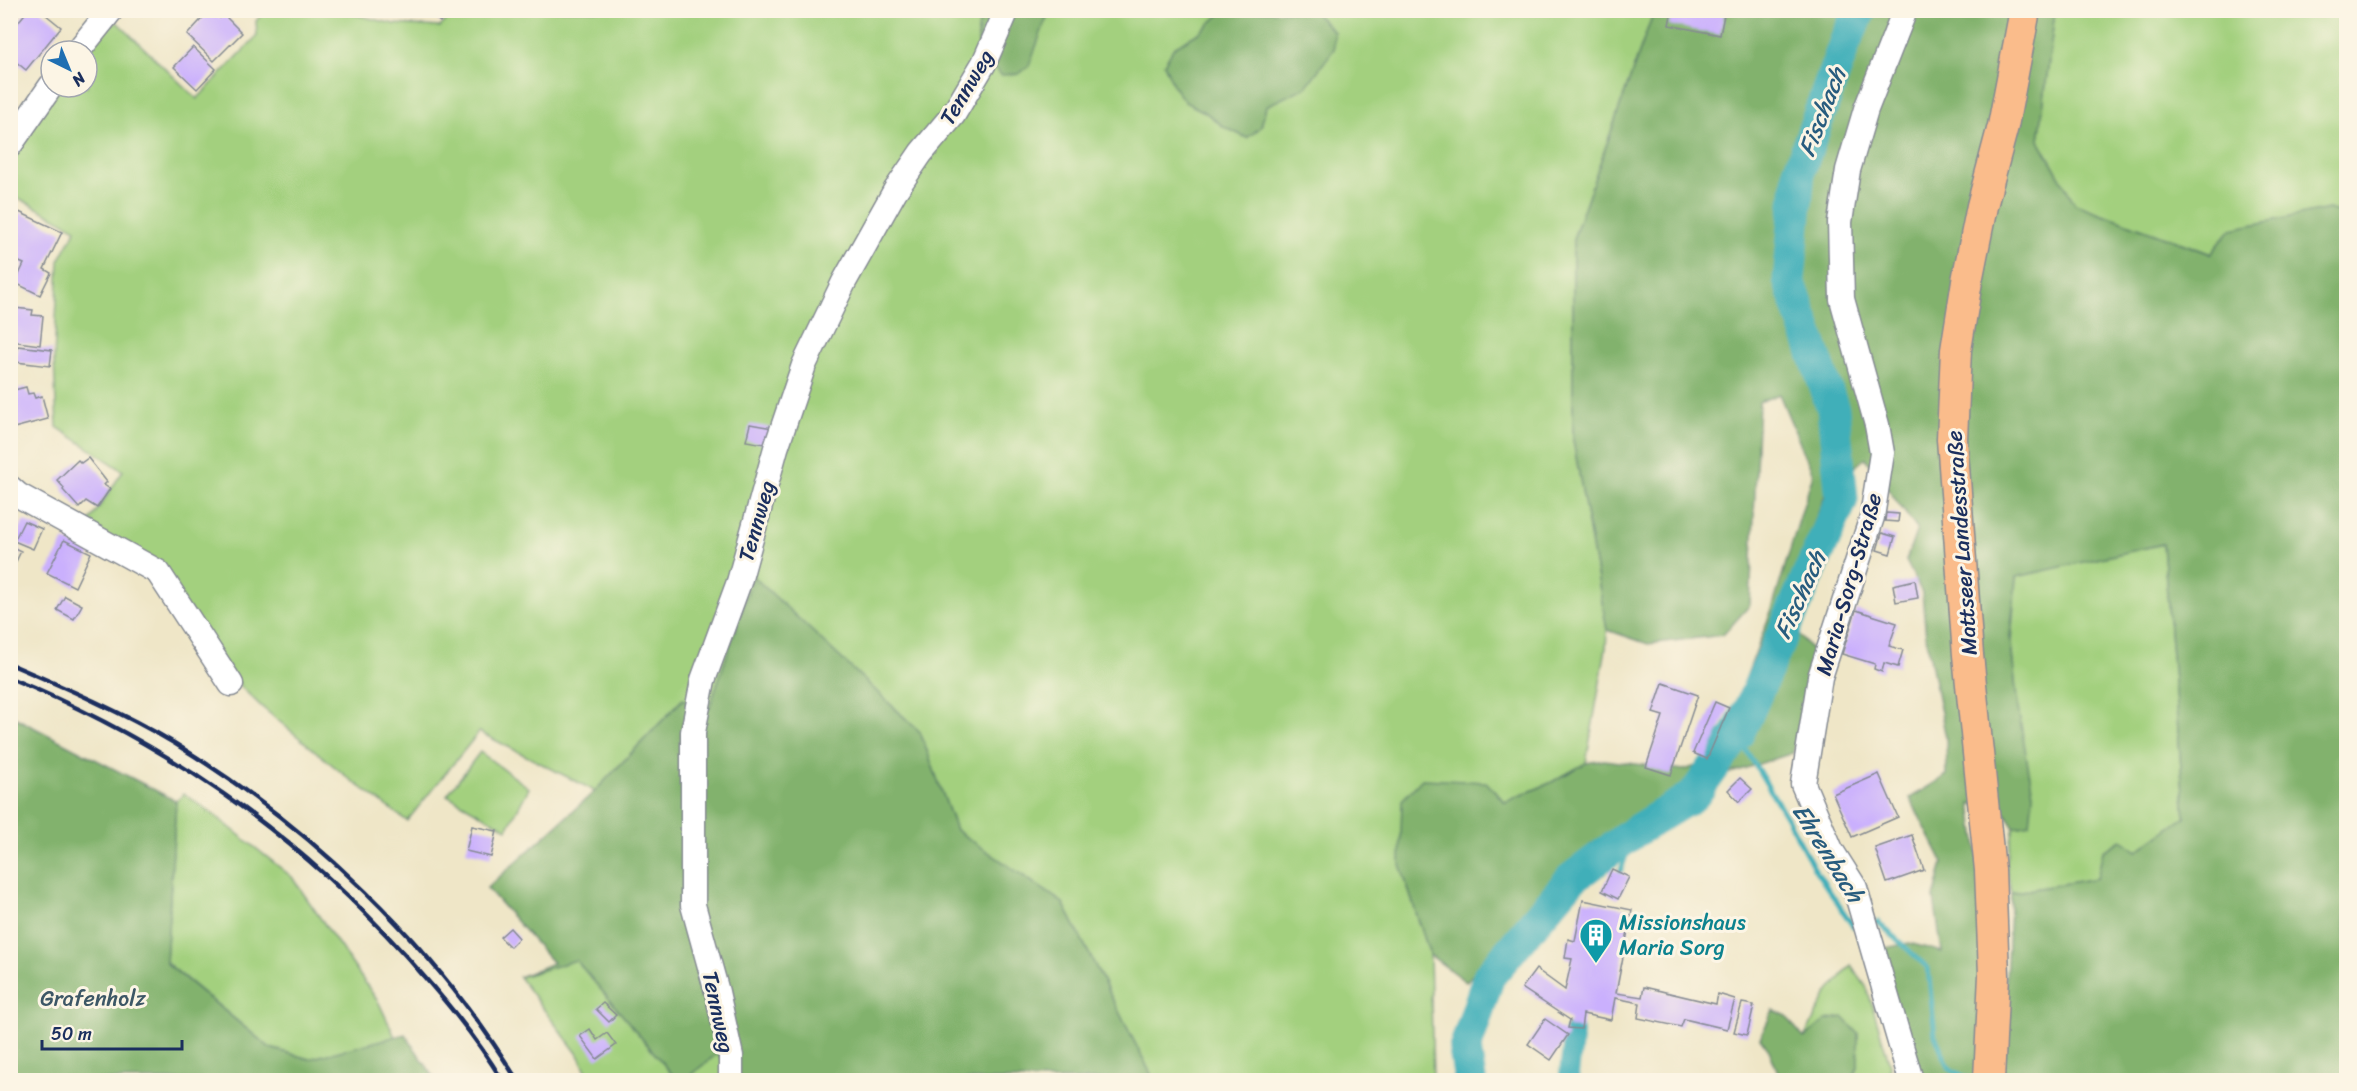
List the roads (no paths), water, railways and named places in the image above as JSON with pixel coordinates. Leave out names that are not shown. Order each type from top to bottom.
[{"type":"main road","name":"Mattseer Landesstraße","points":[[1989,1080],[1994,975],[1990,870],[1968,655],[1952,439],[1956,350],[1967,281],[1982,206],[2003,126],[2025,10]]},
{"type":"street","points":[[88,39],[111,10]]},
{"type":"street","name":"Tennweg","points":[[731,1080],[728,1045],[693,905],[693,732],[703,680],[739,582],[776,448],[804,365],[844,282],[877,222],[921,153],[953,115],[984,63],[1007,10]]},
{"type":"street","name":"Maria-Sorg-Straße","points":[[1905,10],[1866,109],[1848,170],[1840,222],[1842,299],[1877,425],[1882,453],[1872,517],[1820,676],[1803,784],[1831,850],[1855,888],[1911,1080]]},
{"type":"street","points":[[10,145],[42,99]]},
{"type":"street","points":[[10,488],[18,495],[158,572],[231,684]]},
{"type":"waterway","name":"Fischach","points":[[1470,1080],[1465,1049],[1489,976],[1571,879],[1634,832],[1694,795],[1737,735],[1842,499],[1833,409],[1789,280],[1799,171],[1846,40],[1860,10]]},
{"type":"waterway","name":"Ehrenbach","points":[[1737,735],[1814,868],[1853,926],[1859,925]]},
{"type":"waterway","points":[[1621,870],[1634,832]]},
{"type":"waterway","name":"Ehrenbach","points":[[1871,923],[1878,922],[1928,968],[1935,1036],[1950,1069],[1967,1078]]},
{"type":"waterway","points":[[1570,1080],[1574,1032]]},
{"type":"railway","points":[[10,664],[94,701],[174,743],[225,776],[321,850],[408,935],[484,1030],[517,1080]]},
{"type":"railway","points":[[10,678],[67,703],[174,761],[224,794],[272,830],[318,868],[405,955],[456,1015],[502,1080]]},
{"type":"place","name":"Missionshaus Maria Sorg","points":[[1596,964]]},
{"type":"park label","name":"Grafenholz","points":[[93,998]]}]
